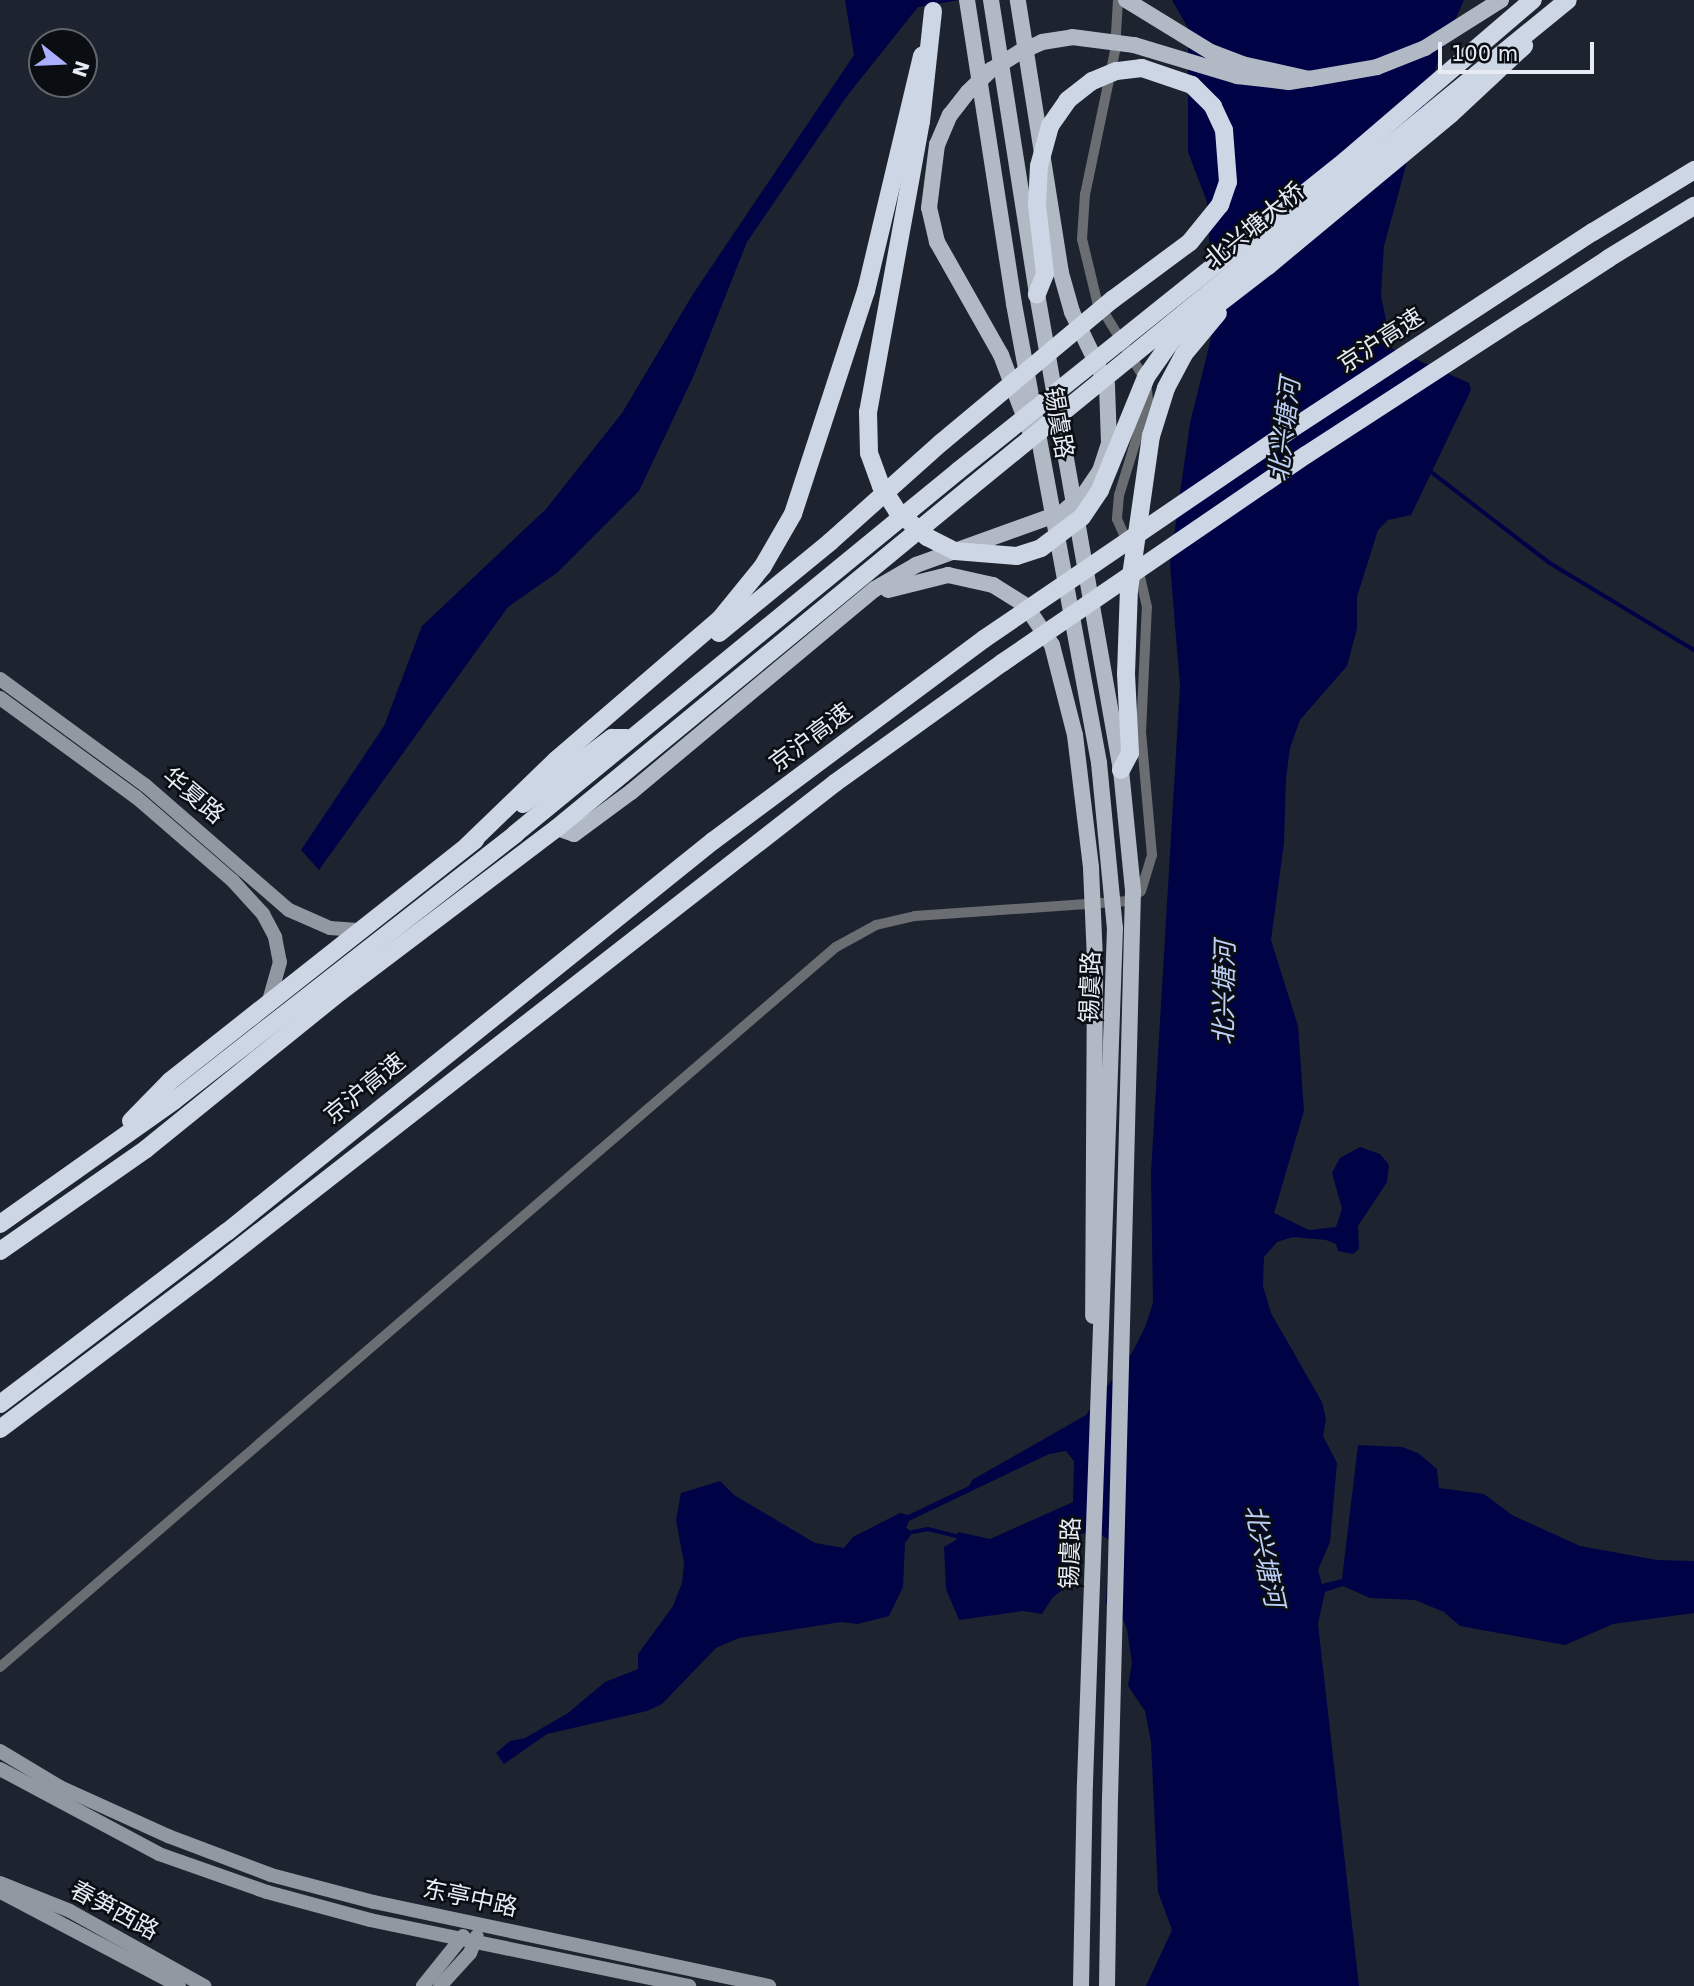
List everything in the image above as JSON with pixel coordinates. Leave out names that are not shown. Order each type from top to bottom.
[{"type":"highway","name":"北兴塘大桥","points":[[98,1154],[175,1100],[631,738],[1346,160],[1533,0]]},
{"type":"highway","name":"北兴塘大桥","points":[[0,1251],[146,1149],[340,992],[557,828],[1568,0]]},
{"type":"highway","points":[[933,5],[919,134],[868,412],[869,453],[881,486],[897,511],[927,537],[955,551],[1017,556],[1041,548],[1082,517],[1100,490],[1146,377],[1172,340],[1269,265],[1451,114],[1576,0]]},
{"type":"highway","points":[[467,846],[556,760],[720,619],[762,566],[793,514],[866,291],[933,5]]},
{"type":"highway","points":[[622,705],[676,668],[830,542],[942,442],[1205,227],[1220,205],[1228,181],[1229,154],[1213,106],[1192,85],[1142,68],[1116,71],[1092,81],[1068,100],[1050,126],[1039,166],[1037,205],[1045,274],[1037,294]]},
{"type":"highway","name":"京沪高速","points":[[0,1404],[227,1232],[713,841],[984,639],[1290,430],[1593,232],[1694,170]]},
{"type":"highway","name":"京沪高速","points":[[0,1429],[207,1273],[835,783],[1002,663],[1306,455],[1609,258],[1694,206]]},
{"type":"highway","points":[[1121,770],[1130,753],[1126,674],[1129,590],[1137,515],[1155,424],[1166,388],[1184,354],[1210,321],[1269,265]]},
{"type":"highway","points":[[0,1224],[98,1154],[170,1081],[467,846],[612,738],[631,738]]},
{"type":"main road","name":"锡虞路","points":[[967,0],[1041,461],[1099,764],[1115,928],[1085,1784],[1081,1986]]},
{"type":"main road","name":"锡虞路","points":[[992,0],[1037,294],[1121,770],[1133,891],[1133,985],[1107,1986]]},
{"type":"main road","points":[[557,828],[574,834],[631,792],[866,598],[916,565],[1063,512],[1085,493],[1100,471],[1109,443],[1107,385],[1072,312],[1061,273],[1018,0]]},
{"type":"main road","points":[[1126,0],[1211,52],[1251,67],[1309,79]]},
{"type":"main road","points":[[1041,461],[1001,355],[937,242],[929,208],[930,177],[950,115],[991,69],[1042,42],[1072,37],[1134,45],[1237,76],[1289,82],[1377,67],[1425,48],[1501,0]]},
{"type":"main road","points":[[866,598],[911,581],[948,575],[1009,593],[1026,606],[1052,645],[1075,735],[1091,868],[1095,961],[1091,1191],[1098,1441]]},
{"type":"main road","name":"华夏路","points":[[0,679],[145,785],[289,910],[330,928],[361,930]]},
{"type":"main road","name":"华夏路","points":[[0,698],[146,806],[233,881],[263,914],[275,937],[279,962],[276,986],[266,1007]]},
{"type":"main road","name":"东亭中路","points":[[0,1751],[60,1787],[168,1836],[271,1875],[478,1924],[769,1986]]},
{"type":"main road","name":"东亭中路","points":[[0,1769],[159,1854],[267,1892],[458,1939],[689,1986]]},
{"type":"main road","name":"春笋西路","points":[[0,1883],[70,1911],[204,1986]]},
{"type":"main road","name":"春笋西路","points":[[0,1892],[179,1986]]},
{"type":"main road","points":[[423,1986],[458,1939],[478,1924]]},
{"type":"main road","points":[[440,1986],[477,1943],[478,1924]]},
{"type":"street","points":[[0,1667],[836,947],[876,925],[915,916],[1128,901],[1141,891],[1152,855],[1141,732],[1147,607],[1143,580],[1117,519],[1119,495],[1145,412],[1147,391],[1137,361],[1097,301],[1082,239],[1085,194],[1115,51],[1118,0]]},
{"type":"water","points":[[845,0],[960,0],[918,7],[847,96],[747,242],[694,375],[639,491],[558,572],[508,607],[319,870],[301,850],[384,726],[422,626],[546,509],[622,413],[693,294],[854,55]]},
{"type":"water","name":"北兴塘河","points":[[1172,0],[1464,0],[1440,54],[1410,151],[1384,246],[1381,296],[1386,320],[1384,345],[1469,383],[1471,390],[1411,515],[1388,520],[1378,530],[1357,597],[1357,629],[1347,666],[1300,720],[1290,748],[1284,843],[1271,940],[1298,1026],[1304,1111],[1274,1213],[1309,1230],[1336,1227],[1342,1209],[1332,1173],[1340,1158],[1360,1147],[1380,1154],[1389,1165],[1387,1182],[1358,1226],[1359,1249],[1353,1254],[1338,1251],[1336,1244],[1326,1240],[1293,1237],[1277,1242],[1264,1257],[1263,1286],[1271,1313],[1322,1402],[1326,1419],[1323,1436],[1337,1463],[1330,1542],[1318,1570],[1322,1584],[1342,1579],[1358,1445],[1402,1447],[1418,1453],[1437,1469],[1439,1488],[1484,1494],[1512,1515],[1580,1546],[1657,1560],[1694,1561],[1694,1613],[1613,1624],[1565,1645],[1460,1626],[1444,1612],[1415,1600],[1370,1598],[1343,1586],[1325,1592],[1318,1624],[1359,1986],[1146,1986],[1172,1930],[1158,1892],[1151,1742],[1145,1711],[1128,1686],[1132,1663],[1127,1629],[1121,1615],[1106,1603],[1109,1540],[1097,1532],[1080,1534],[1077,1579],[1053,1597],[1042,1614],[1023,1611],[959,1620],[946,1589],[944,1547],[956,1540],[958,1532],[990,1539],[1073,1502],[1074,1461],[1066,1451],[1049,1454],[909,1521],[906,1528],[913,1532],[905,1543],[903,1587],[889,1616],[858,1624],[841,1622],[739,1638],[716,1648],[662,1704],[647,1711],[547,1734],[504,1764],[496,1753],[510,1741],[525,1738],[568,1713],[605,1682],[638,1669],[638,1654],[673,1606],[682,1583],[684,1563],[676,1520],[681,1493],[720,1481],[734,1495],[815,1543],[844,1548],[853,1537],[900,1513],[908,1515],[969,1486],[972,1480],[1086,1415],[1133,1351],[1145,1327],[1153,1303],[1151,1172],[1180,686],[1170,564],[1190,423],[1214,326],[1207,202],[1188,152],[1188,28]]},
{"type":"waterway","points":[[1430,471],[1550,563],[1694,650]]},
{"type":"waterway","points":[[913,1532],[928,1529],[957,1536]]}]
